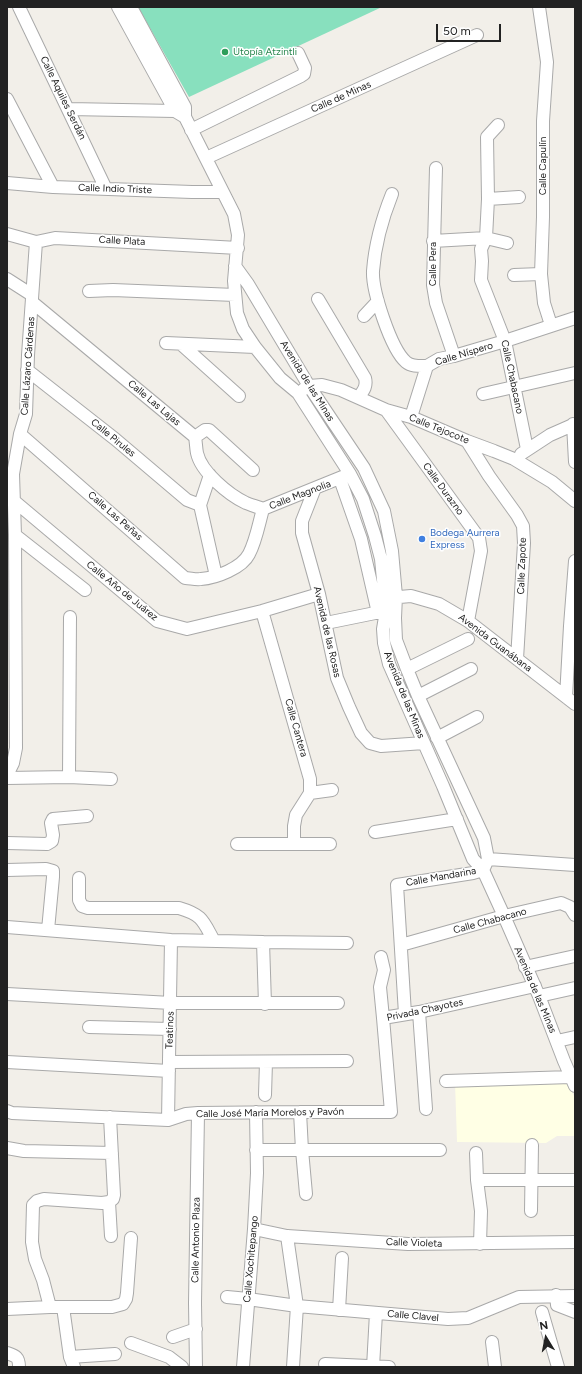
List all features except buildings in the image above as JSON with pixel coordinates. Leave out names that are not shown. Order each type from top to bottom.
[{"type":"street","name":"Calle Aquiles Serdán","points":[[19,7],[106,189]]},
{"type":"street","name":"Avenida de las Minas","points":[[118,7],[182,112]]},
{"type":"street","name":"Avenida de las Minas","points":[[131,7],[234,214],[238,235],[234,282],[235,295],[237,313],[243,329],[255,348],[280,378],[298,393],[345,476],[363,499],[381,559],[395,618],[396,640],[406,669],[484,838],[485,864],[504,916],[557,1041],[569,1062],[573,1082]]},
{"type":"street","name":"Calle Capulín","points":[[539,7],[547,62],[543,121],[541,274],[544,303],[551,325]]},
{"type":"street","name":"Calle de Minas","points":[[206,158],[477,35]]},
{"type":"street","points":[[191,130],[304,74],[304,68],[298,53]]},
{"type":"street","points":[[7,99],[52,187]]},
{"type":"street","points":[[69,109],[182,112]]},
{"type":"street","name":"Calle Chabacano","points":[[498,125],[487,137],[488,199],[486,238],[481,249],[481,280],[505,341],[527,449]]},
{"type":"street","name":"Calle Pera","points":[[436,168],[433,285],[436,303],[454,356]]},
{"type":"street","name":"Calle Indio Triste","points":[[7,183],[52,187],[222,192]]},
{"type":"street","points":[[392,194],[376,242],[373,273],[378,301],[385,326],[406,362],[415,366],[427,366]]},
{"type":"street","points":[[488,199],[518,198]]},
{"type":"street","name":"Calle Plata","points":[[7,234],[36,242],[55,238],[238,248]]},
{"type":"street","points":[[433,241],[486,238],[507,243]]},
{"type":"street","name":"Calle Lázaro Cárdenas","points":[[7,775],[14,763],[16,748],[11,668],[14,535],[13,474],[20,434],[26,414],[27,370],[36,242]]},
{"type":"street","name":"Avenida de las Minas","points":[[235,266],[252,290],[309,386],[364,468],[384,512],[392,551],[390,597],[382,612],[384,643],[389,664],[473,859],[485,864]]},
{"type":"street","points":[[514,275],[541,274]]},
{"type":"street","name":"Calle Las Lajas","points":[[7,279],[32,298],[195,437]]},
{"type":"street","points":[[89,291],[113,290],[235,295]]},
{"type":"street","points":[[318,299],[365,378],[366,384],[359,397]]},
{"type":"street","points":[[364,316],[378,301]]},
{"type":"street","name":"Calle Níspero","points":[[411,417],[427,366],[439,359],[505,341],[575,318]]},
{"type":"street","points":[[166,343],[255,348]]},
{"type":"street","points":[[181,344],[239,396]]},
{"type":"street","name":"Calle Pirules","points":[[27,370],[114,439],[187,500],[200,505]]},
{"type":"street","points":[[483,394],[575,373]]},
{"type":"street","name":"Calle Tejocote","points":[[309,386],[322,385],[359,397],[386,410],[411,417],[514,459],[552,482],[575,501]]},
{"type":"street","points":[[298,393],[309,386]]},
{"type":"street","name":"Calle Durazno","points":[[386,410],[479,538],[481,551],[468,621]]},
{"type":"street","points":[[514,459],[550,435],[574,424],[575,462]]},
{"type":"street","points":[[254,470],[209,430],[205,430],[195,437],[197,454],[203,467],[210,475],[234,496],[246,503],[263,509]]},
{"type":"street","name":"Calle Las Peñas","points":[[20,434],[186,578],[201,579],[216,576]]},
{"type":"street","name":"Calle Zapote","points":[[467,441],[489,476],[518,515],[524,526],[517,659]]},
{"type":"street","points":[[210,475],[200,505],[216,576]]},
{"type":"street","points":[[326,623],[382,612],[345,476]]},
{"type":"street","name":"Calle Magnolia","points":[[216,576],[236,568],[249,554],[263,509],[345,476]]},
{"type":"street","name":"Avenida de las Rosas","points":[[315,488],[302,521],[302,533],[319,594],[337,678],[361,732],[370,742],[381,746],[424,743]]},
{"type":"street","name":"Calle Año de Juárez","points":[[13,500],[157,621],[187,629],[262,611],[319,594]]},
{"type":"street","points":[[14,535],[85,590]]},
{"type":"street","points":[[571,700],[570,626],[575,561]]},
{"type":"street","name":"Avenida Guanábana","points":[[390,597],[410,596],[439,604],[468,621],[571,700]]},
{"type":"street","name":"Calle Cantera","points":[[262,611],[310,779],[310,793]]},
{"type":"street","points":[[69,777],[70,617]]},
{"type":"street","points":[[406,669],[468,639]]},
{"type":"street","points":[[418,696],[471,669]]},
{"type":"street","points":[[437,738],[477,717]]},
{"type":"street","points":[[7,778],[69,777],[111,779]]},
{"type":"street","points":[[294,844],[294,826],[296,815],[310,793],[332,790]]},
{"type":"street","points":[[7,843],[47,844],[52,841],[54,835],[51,823],[53,819],[87,816]]},
{"type":"street","points":[[375,832],[457,819]]},
{"type":"street","points":[[237,844],[330,844]]},
{"type":"street","name":"Calle Mandarina","points":[[401,945],[397,885],[472,873],[485,864],[575,865]]},
{"type":"street","points":[[7,870],[46,869],[53,871],[48,930]]},
{"type":"street","points":[[79,878],[80,900],[82,906],[88,908],[179,908],[193,912],[202,920],[214,941]]},
{"type":"street","name":"Calle Chabacano","points":[[401,945],[504,916],[561,903],[570,908],[575,915]]},
{"type":"street","points":[[7,927],[171,940],[348,943]]},
{"type":"street","name":"Teatinos","points":[[168,1120],[171,940]]},
{"type":"street","points":[[263,942],[265,1004]]},
{"type":"street","points":[[401,945],[406,1014]]},
{"type":"street","points":[[526,967],[575,956]]},
{"type":"street","points":[[381,957],[384,970],[380,987],[383,1018]]},
{"type":"street","name":"Privada Chayotes","points":[[391,1112],[383,1018],[537,991],[575,988]]},
{"type":"street","points":[[7,994],[171,1003],[338,1003]]},
{"type":"street","points":[[419,1012],[426,1109]]},
{"type":"street","points":[[89,1028],[170,1029]]},
{"type":"street","points":[[557,1041],[575,1037]]},
{"type":"street","points":[[7,1062],[169,1066],[266,1062],[347,1061]]},
{"type":"street","points":[[265,1095],[266,1062]]},
{"type":"street","points":[[446,1081],[573,1082]]},
{"type":"street","name":"Calle José María Morelos y Pavón","points":[[7,1111],[12,1113],[168,1120],[186,1114],[198,1113],[391,1112]]},
{"type":"street","name":"Calle Xochitepango","points":[[243,1367],[254,1229],[256,1112]]},
{"type":"street","points":[[300,1112],[306,1194]]},
{"type":"street","name":"Calle Antonio Plaza","points":[[196,1367],[195,1303],[198,1113]]},
{"type":"street","points":[[50,1307],[43,1280],[35,1259],[32,1242],[33,1205],[37,1201],[44,1199],[102,1203],[109,1202],[113,1199],[110,1117]]},
{"type":"street","points":[[531,1211],[532,1145]]},
{"type":"street","points":[[7,1148],[24,1151],[112,1153]]},
{"type":"street","points":[[256,1150],[440,1150]]},
{"type":"street","points":[[476,1153],[481,1211],[480,1244]]},
{"type":"street","points":[[478,1180],[575,1180]]},
{"type":"street","points":[[109,1202],[111,1236]]},
{"type":"street","name":"Calle Violeta","points":[[254,1229],[287,1236],[408,1244],[575,1242]]},
{"type":"street","points":[[287,1236],[297,1306],[293,1367]]},
{"type":"street","points":[[7,1309],[112,1307],[124,1304],[127,1293],[131,1238]]},
{"type":"street","points":[[340,1310],[342,1258]]},
{"type":"street","points":[[556,1295],[557,1304],[575,1312]]},
{"type":"street","name":"Calle Clavel","points":[[227,1297],[248,1298],[297,1306],[448,1319],[468,1318],[519,1297],[556,1295],[575,1296]]},
{"type":"street","points":[[64,1307],[72,1362],[115,1354]]},
{"type":"street","points":[[542,1312],[558,1367]]},
{"type":"street","points":[[373,1366],[376,1313]]},
{"type":"street","points":[[173,1337],[196,1329]]},
{"type":"street","points":[[492,1342],[494,1367]]},
{"type":"street","points":[[131,1343],[169,1357],[182,1367]]},
{"type":"street","points":[[7,1353],[16,1356],[19,1360],[19,1367]]},
{"type":"street","points":[[325,1364],[389,1367]]},
{"type":"shaded area","points":[[566,1080],[575,1098],[575,1136],[557,1136],[546,1143],[457,1142],[455,1082]]},
{"type":"green space","name":"Utopía Atzintli","points":[[138,7],[382,7],[189,97]]},
{"type":"place","name":"Utopía Atzintli","points":[[225,52]]},
{"type":"place","name":"Bodega Aurrera Express","points":[[422,539]]}]
